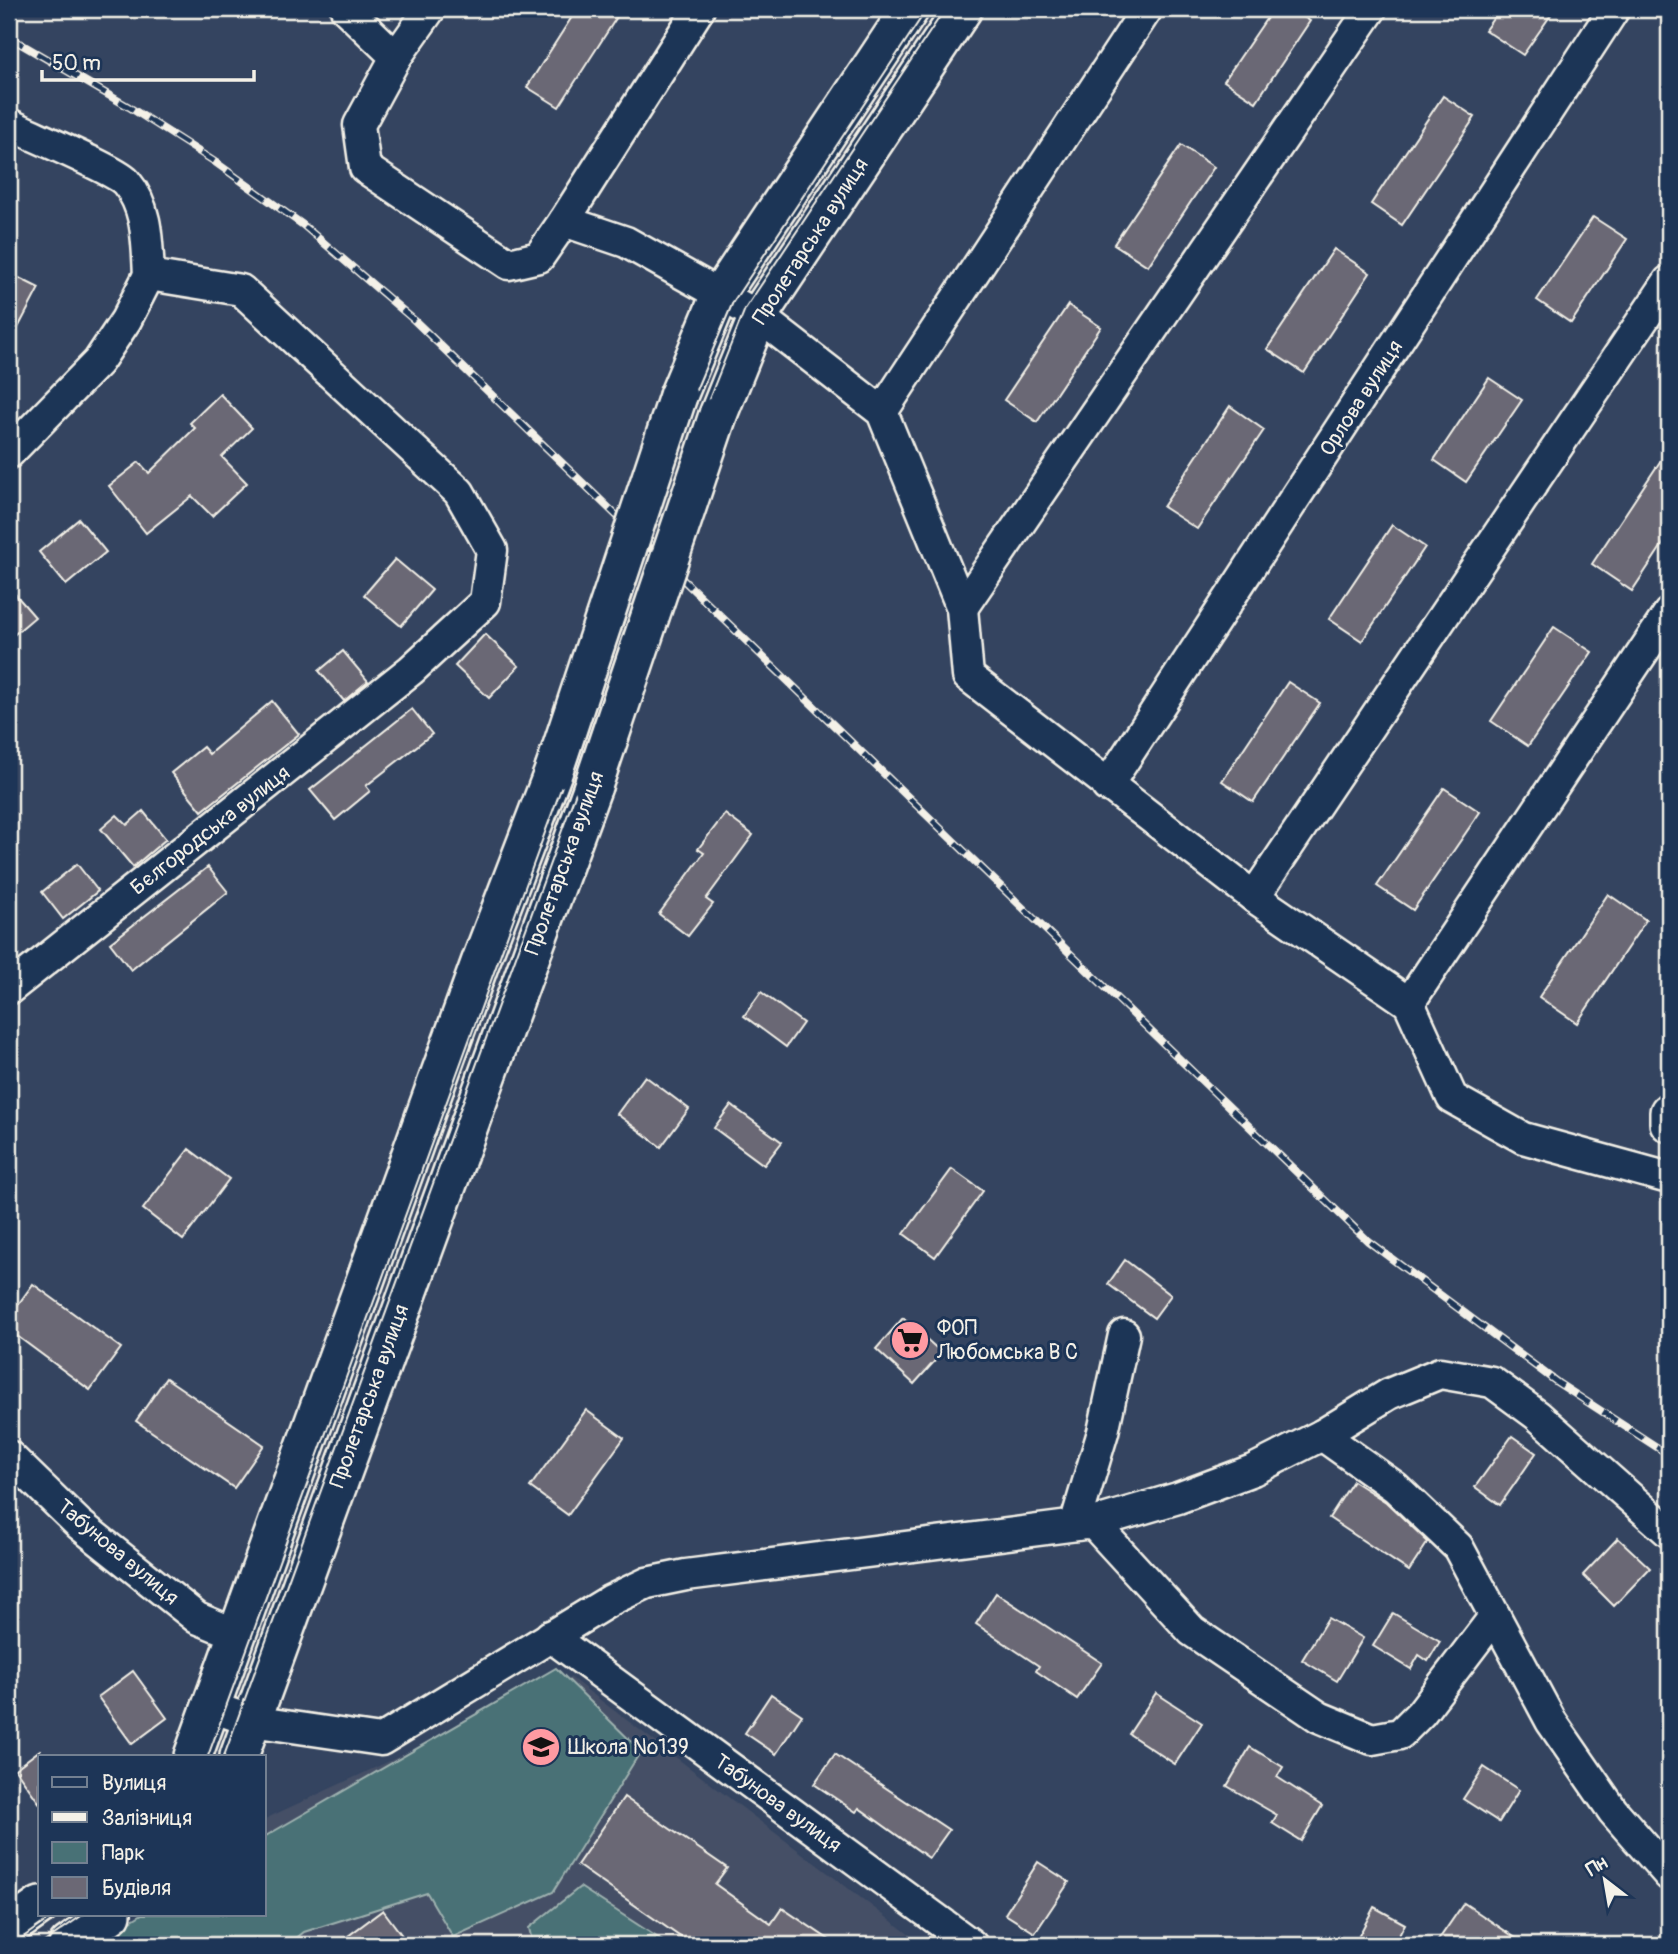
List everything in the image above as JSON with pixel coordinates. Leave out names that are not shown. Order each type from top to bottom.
[{"type":"main road","name":"Пролетарська вулиця","points":[[193,1755],[480,963],[554,770],[678,396],[720,295],[909,9]]},
{"type":"main road","name":"Пролетарська вулиця","points":[[239,1755],[593,786],[718,415],[758,316],[963,9]]},
{"type":"main road","points":[[1669,1112],[1669,1123]]},
{"type":"main road","points":[[9,1928],[38,1907]]},
{"type":"main road","points":[[68,1945],[108,1916]]},
{"type":"street","points":[[346,9],[396,57]]},
{"type":"street","points":[[430,9],[396,57],[359,125],[365,168],[509,264],[539,257],[699,9]]},
{"type":"street","points":[[882,412],[1147,9]]},
{"type":"street","points":[[962,608],[1371,9]]},
{"type":"street","name":"Орлова вулиця","points":[[1107,786],[1614,9]]},
{"type":"street","points":[[9,124],[124,180],[139,204],[147,231],[149,275],[126,320],[98,362],[9,453]]},
{"type":"street","points":[[564,221],[626,242],[758,316],[882,412],[962,608],[968,677],[1254,897],[1409,1003],[1452,1098],[1522,1138],[1669,1178]]},
{"type":"street","name":"Бєлгородська вулиця","points":[[9,989],[411,670],[485,602],[492,550],[459,492],[241,290],[149,275]]},
{"type":"street","points":[[1254,897],[1669,281]]},
{"type":"street","points":[[1409,1003],[1669,613]]},
{"type":"street","points":[[1084,1524],[1124,1335]]},
{"type":"street","points":[[212,1707],[251,1721],[381,1740],[550,1636],[611,1600],[647,1583],[685,1575],[1084,1524],[1178,1498],[1253,1470],[1322,1435],[1389,1394],[1440,1373],[1492,1382],[1537,1415],[1669,1532]]},
{"type":"street","points":[[1322,1435],[1395,1487],[1458,1547],[1551,1721],[1613,1811],[1669,1875]]},
{"type":"street","name":"Табунова вулиця","points":[[9,1456],[79,1524],[197,1618],[236,1634]]},
{"type":"street","points":[[1084,1524],[1192,1631],[1318,1717],[1372,1739],[1400,1734],[1421,1713],[1495,1616]]},
{"type":"street","name":"Табунова вулиця","points":[[550,1636],[972,1945]]},
{"type":"shaded area","name":"Школа №139","points":[[570,1677],[923,1945],[108,1945],[254,1916],[266,1916],[266,1819]]},
{"type":"green space","points":[[556,1668],[641,1751],[553,1892],[453,1937],[427,1893],[304,1932],[288,1945],[92,1945],[139,1916],[266,1916],[266,1836]]},
{"type":"green space","points":[[580,1887],[669,1945],[533,1945],[529,1928]]},
{"type":"building","points":[[577,9],[622,9],[559,107],[527,87]]},
{"type":"building","points":[[1273,9],[1291,9],[1310,21],[1256,102],[1224,81]]},
{"type":"building","points":[[1500,9],[1555,9],[1523,55],[1485,30]]},
{"type":"building","points":[[1443,96],[1475,117],[1402,225],[1371,204]]},
{"type":"building","points":[[1181,145],[1214,167],[1148,266],[1114,244]]},
{"type":"building","points":[[1593,217],[1627,239],[1571,323],[1537,300]]},
{"type":"building","points":[[1334,249],[1370,273],[1304,373],[1267,349]]},
{"type":"building","points":[[9,273],[39,288],[9,345]]},
{"type":"building","points":[[1068,305],[1101,327],[1037,422],[1004,400]]},
{"type":"building","points":[[1489,378],[1522,400],[1466,482],[1434,460]]},
{"type":"building","points":[[220,394],[252,428],[222,457],[247,483],[212,516],[192,496],[146,533],[109,486],[139,462],[149,473],[195,428],[190,423]]},
{"type":"building","points":[[1230,406],[1264,430],[1197,529],[1163,507]]},
{"type":"building","points":[[1669,448],[1669,535],[1632,591],[1592,564]]},
{"type":"building","points":[[79,519],[106,552],[66,585],[39,552]]},
{"type":"building","points":[[1392,525],[1425,547],[1362,641],[1329,619]]},
{"type":"building","points":[[395,559],[432,590],[401,626],[364,595]]},
{"type":"building","points":[[9,587],[35,617],[9,639]]},
{"type":"building","points":[[1554,627],[1592,652],[1528,746],[1491,721]]},
{"type":"building","points":[[485,634],[519,666],[489,698],[455,666]]},
{"type":"building","points":[[343,651],[368,681],[344,701],[319,671]]},
{"type":"building","points":[[1288,682],[1320,703],[1253,802],[1222,781]]},
{"type":"building","points":[[272,701],[299,734],[202,811],[171,773],[203,747],[209,754]]},
{"type":"building","points":[[412,709],[432,734],[366,786],[370,791],[335,820],[310,790]]},
{"type":"building","points":[[1444,788],[1480,812],[1413,910],[1377,886]]},
{"type":"building","points":[[143,811],[166,839],[133,867],[101,829],[117,815],[127,825]]},
{"type":"building","points":[[725,814],[753,835],[706,899],[713,904],[688,936],[659,914],[704,853],[698,849]]},
{"type":"building","points":[[77,864],[98,891],[63,919],[42,892]]},
{"type":"building","points":[[208,867],[228,892],[131,970],[110,943]]},
{"type":"building","points":[[1608,894],[1646,920],[1577,1023],[1539,997]]},
{"type":"building","points":[[761,992],[803,1023],[786,1047],[744,1016]]},
{"type":"building","points":[[645,1076],[689,1109],[661,1147],[617,1114]]},
{"type":"building","points":[[731,1105],[782,1142],[764,1165],[714,1128]]},
{"type":"building","points":[[189,1149],[229,1179],[183,1240],[143,1209]]},
{"type":"building","points":[[952,1169],[983,1191],[935,1257],[904,1234]]},
{"type":"building","points":[[1125,1260],[1171,1295],[1154,1318],[1108,1284]]},
{"type":"building","points":[[33,1284],[121,1348],[90,1390],[9,1330],[9,1317]]},
{"type":"building","points":[[903,1318],[942,1353],[914,1384],[876,1349]]},
{"type":"building","points":[[166,1378],[264,1445],[234,1488],[136,1421]]},
{"type":"building","points":[[586,1410],[624,1438],[568,1515],[530,1487]]},
{"type":"building","points":[[1512,1436],[1536,1453],[1500,1505],[1475,1487]]},
{"type":"building","points":[[1353,1481],[1386,1502],[1428,1542],[1409,1571],[1329,1518]]},
{"type":"building","points":[[1618,1538],[1650,1568],[1614,1606],[1583,1575]]},
{"type":"building","points":[[996,1593],[1102,1663],[1077,1699],[1036,1671],[1039,1666],[976,1624]]},
{"type":"building","points":[[1393,1613],[1440,1641],[1428,1661],[1419,1655],[1411,1669],[1373,1646]]},
{"type":"building","points":[[1328,1618],[1363,1638],[1337,1681],[1302,1660]]},
{"type":"building","points":[[133,1671],[167,1718],[132,1744],[98,1697]]},
{"type":"building","points":[[1156,1693],[1202,1723],[1175,1764],[1129,1734]]},
{"type":"building","points":[[771,1694],[802,1715],[776,1754],[745,1733]]},
{"type":"building","points":[[1250,1747],[1283,1767],[1277,1777],[1322,1806],[1301,1841],[1272,1823],[1277,1815],[1227,1786]]},
{"type":"building","points":[[40,1750],[38,1801],[15,1769]]},
{"type":"building","points":[[835,1754],[949,1830],[929,1858],[859,1808],[856,1812],[814,1784]]},
{"type":"building","points":[[1484,1767],[1519,1790],[1499,1822],[1463,1799]]},
{"type":"building","points":[[624,1797],[727,1868],[715,1884],[771,1924],[782,1908],[837,1945],[692,1945],[577,1865]]},
{"type":"building","points":[[1038,1862],[1069,1882],[1035,1933],[1005,1914]]},
{"type":"building","points":[[1464,1903],[1526,1945],[1435,1945]]},
{"type":"building","points":[[1374,1907],[1405,1924],[1394,1945],[1354,1945]]},
{"type":"building","points":[[383,1910],[409,1945],[336,1945]]},
{"type":"tram line","points":[[208,1755],[566,775],[691,402],[733,302],[927,9]]},
{"type":"tram line","points":[[224,1755],[580,781],[705,409],[745,309],[945,9]]},
{"type":"tram line","points":[[12,1945],[53,1916]]},
{"type":"tram line","points":[[40,1945],[81,1916]]},
{"type":"railway","points":[[9,37],[129,107],[215,162],[303,225],[414,320],[1368,1241],[1558,1383],[1669,1455]]},
{"type":"place","name":"ФОП Любомська В С","points":[[910,1340]]},
{"type":"place","name":"Школа №139","points":[[541,1747]]}]
